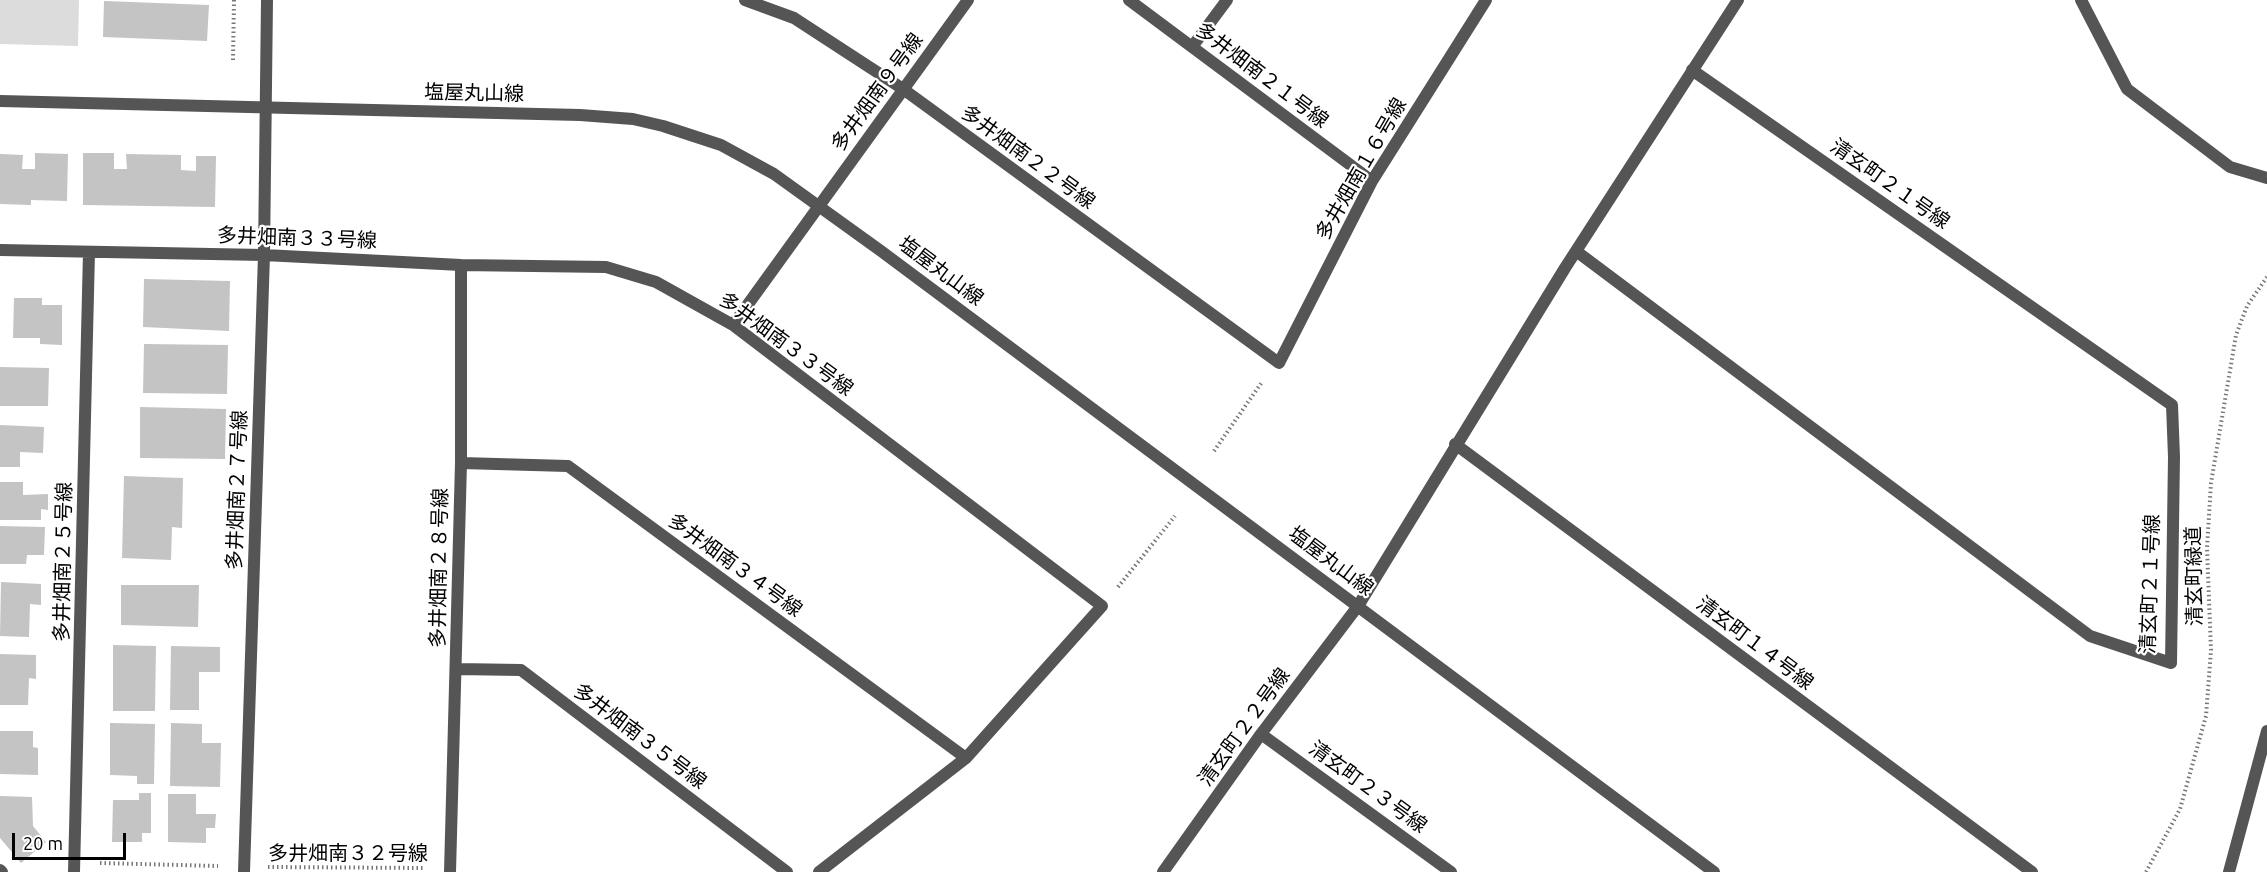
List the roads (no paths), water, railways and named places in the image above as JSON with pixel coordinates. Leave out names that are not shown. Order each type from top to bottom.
[{"type":"street","name":"多井畑南２７号線","points":[[245,870],[264,255],[267,0]]},
{"type":"street","name":"多井畑南２２号線","points":[[745,0],[794,18],[903,89],[1277,362]]},
{"type":"street","name":"多井畑南９号線","points":[[733,325],[968,0]]},
{"type":"street","name":"多井畑南２１号線","points":[[1129,0],[1372,181]]},
{"type":"street","points":[[1192,47],[1227,0]]},
{"type":"street","name":"多井畑南１６号線","points":[[1277,362],[1372,181],[1486,0]]},
{"type":"street","name":"清玄町２２号線","points":[[1163,872],[1261,734],[1358,606],[1455,444],[1576,251],[1738,0]]},
{"type":"street","points":[[2081,0],[2127,89],[2230,167],[2267,177]]},
{"type":"street","name":"清玄町２１号線","points":[[1576,251],[2090,636],[2170,663],[2174,457],[2172,405],[1692,70]]},
{"type":"street","name":"塩屋丸山線","points":[[0,101],[580,115],[633,119],[721,145],[774,174],[1714,872]]},
{"type":"street","name":"多井畑南３３号線","points":[[0,250],[264,255],[461,265],[606,267],[656,282],[733,325],[1102,606],[966,758]]},
{"type":"street","name":"多井畑南２５号線","points":[[75,867],[89,252]]},
{"type":"street","name":"多井畑南２８号線","points":[[452,871],[461,463],[461,265]]},
{"type":"street","name":"清玄町１４号線","points":[[1455,444],[2032,872]]},
{"type":"street","name":"多井畑南３４号線","points":[[461,463],[568,466],[966,758]]},
{"type":"street","name":"多井畑南３５号線","points":[[457,669],[521,670],[787,872]]},
{"type":"street","points":[[2229,872],[2267,730]]},
{"type":"street","name":"清玄町２３号線","points":[[1261,734],[1451,872]]},
{"type":"street","points":[[819,872],[966,758]]}]
